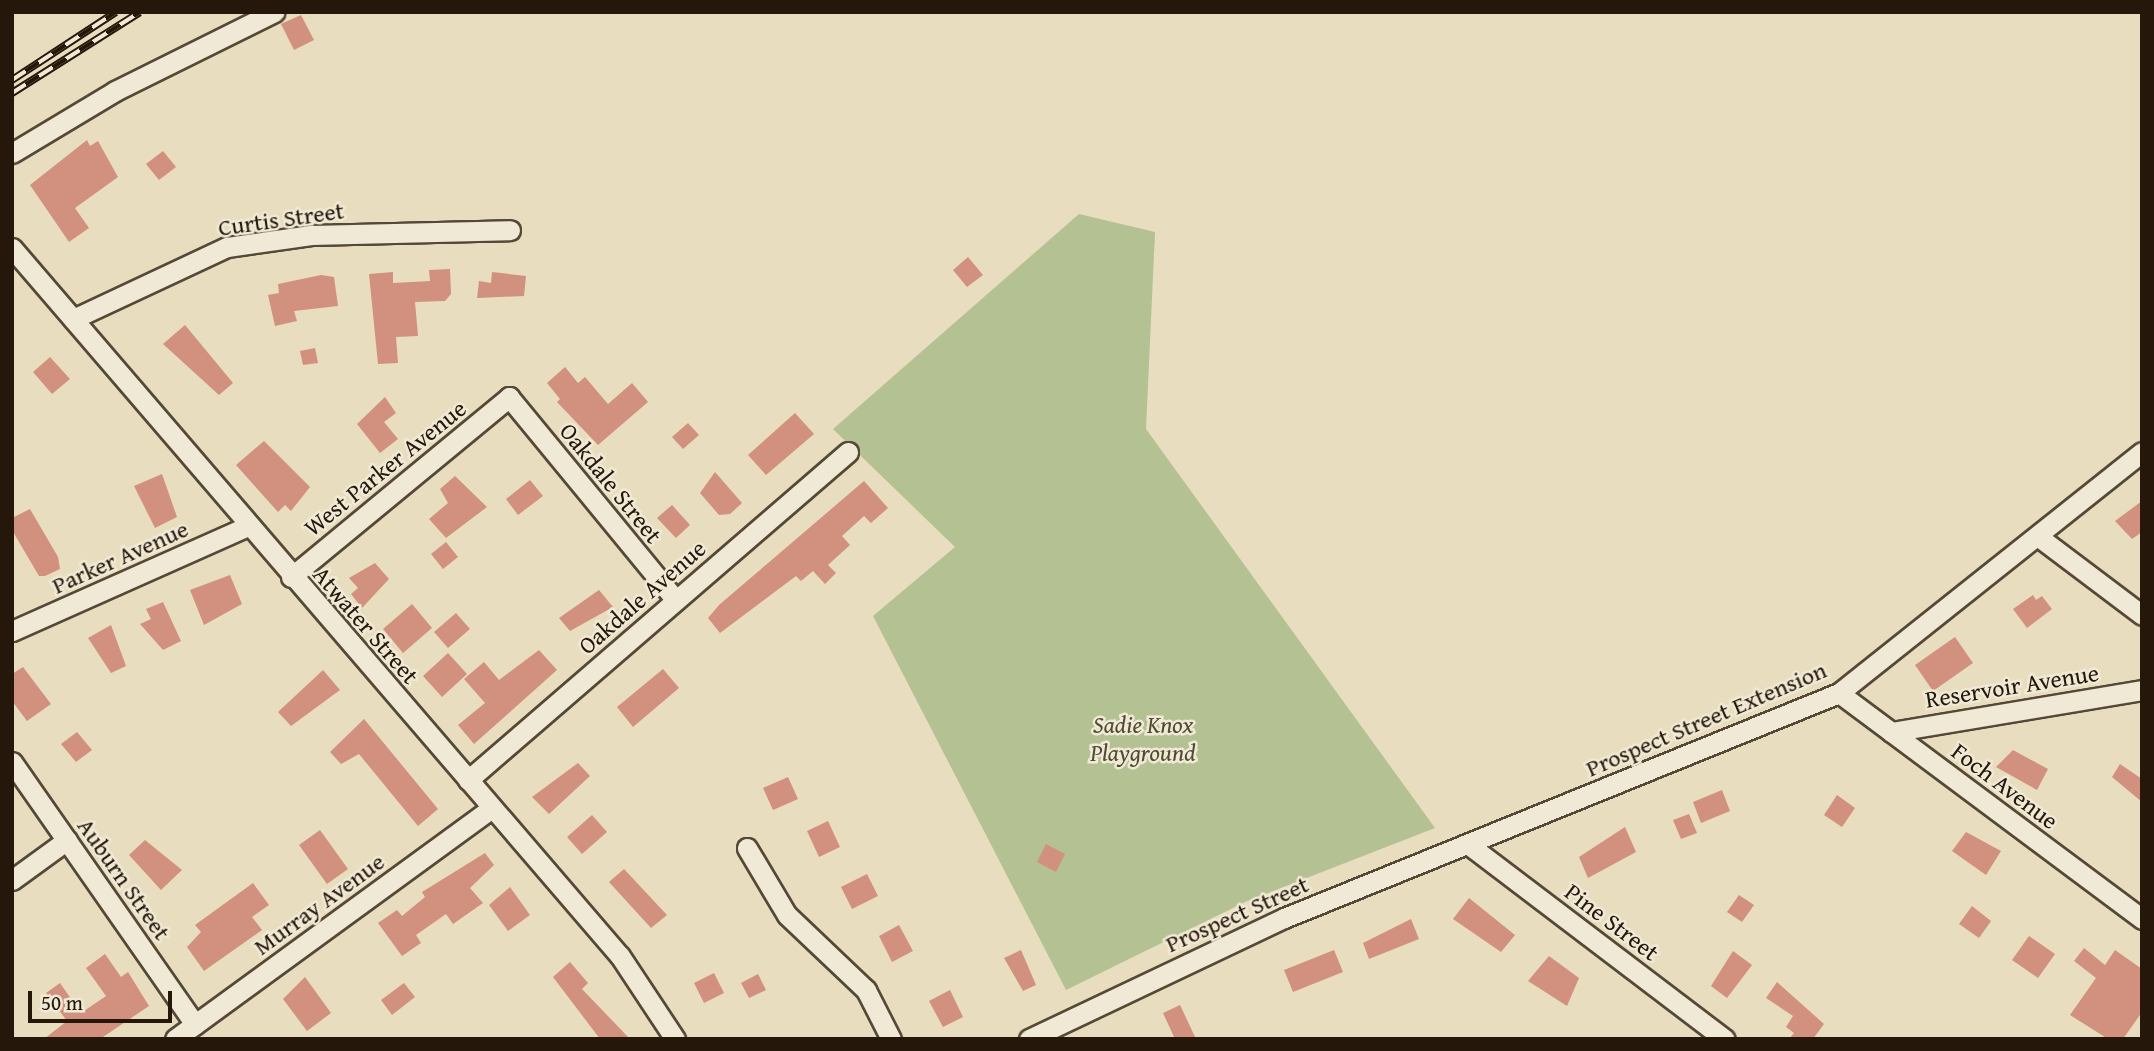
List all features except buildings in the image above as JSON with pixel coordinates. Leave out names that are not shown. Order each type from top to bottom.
[{"type":"street","points":[[12,153],[115,91],[274,12]]},
{"type":"street","name":"Curtis Street","points":[[73,319],[227,247],[311,235],[510,230]]},
{"type":"street","name":"Atwater Street","points":[[12,248],[631,970],[676,1039]]},
{"type":"street","name":"West Parker Avenue","points":[[291,576],[509,397]]},
{"type":"street","name":"Oakdale Street","points":[[509,397],[676,600]]},
{"type":"street","name":"Oakdale Avenue","points":[[468,780],[848,452]]},
{"type":"street","name":"Prospect Street Extension","points":[[1469,845],[1839,693],[2040,538],[2142,452]]},
{"type":"street","name":"Parker Avenue","points":[[12,631],[248,526]]},
{"type":"street","points":[[2040,538],[2142,615]]},
{"type":"street","name":"Reservoir Avenue","points":[[1891,732],[2142,690]]},
{"type":"street","name":"Foch Avenue","points":[[1839,693],[2142,919]]},
{"type":"street","name":"Auburn Street","points":[[12,762],[195,1024]]},
{"type":"street","name":"Murray Avenue","points":[[175,1039],[492,808]]},
{"type":"street","points":[[12,880],[67,840]]},
{"type":"street","name":"Prospect Street","points":[[1029,1039],[1284,918],[1469,845]]},
{"type":"street","name":"Pine Street","points":[[1469,845],[1725,1039]]},
{"type":"street","points":[[747,848],[787,915],[866,990],[891,1039]]},
{"type":"green space","name":"Sadie Knox Playground","points":[[1079,214],[1155,232],[1146,429],[1435,828],[1245,902],[1066,990],[873,616],[955,547],[833,429]]},
{"type":"railway","points":[[12,80],[116,12]]},
{"type":"railway","points":[[12,93],[140,12]]}]
